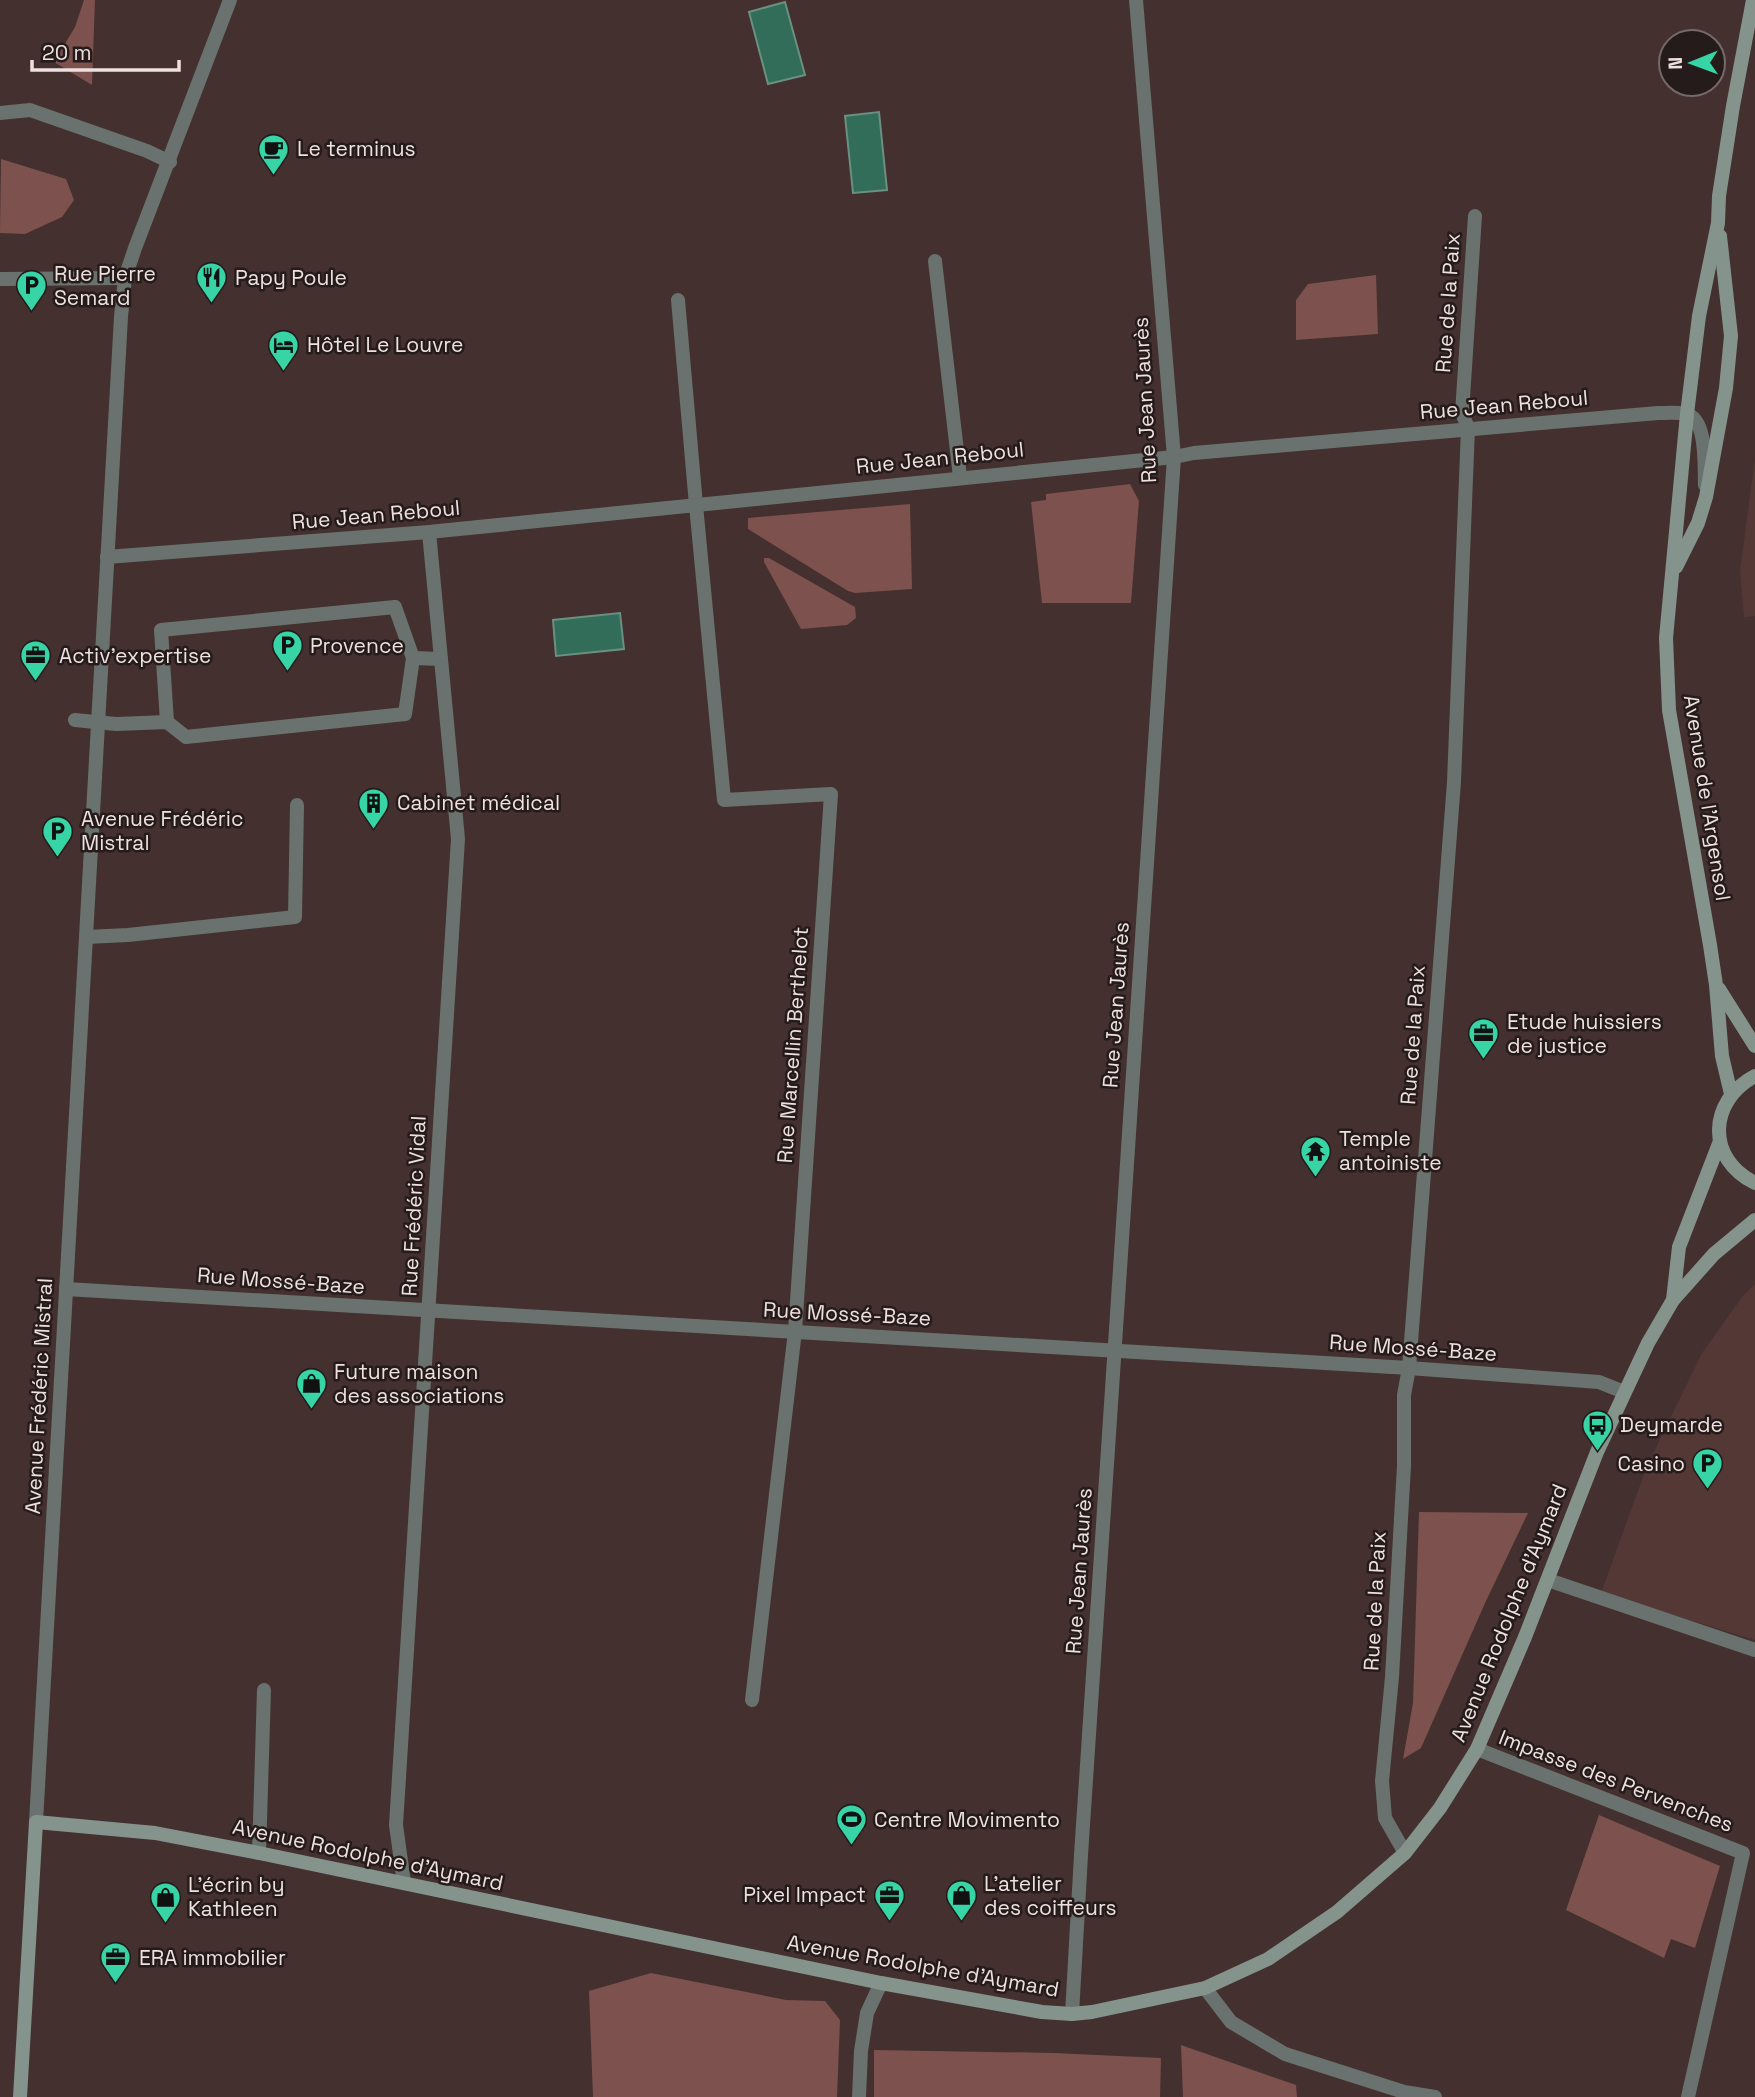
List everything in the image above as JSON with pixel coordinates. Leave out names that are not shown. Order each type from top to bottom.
[{"type":"street","name":"Avenue Frédéric Mistral","points":[[20,2097],[121,317],[125,278],[230,0]]},
{"type":"street","name":"Rue Jean Jaurès","points":[[1072,2014],[1174,457],[1136,0]]},
{"type":"street","name":"Avenue de l'Argensol","points":[[1673,575],[1698,523],[1706,497],[1726,388],[1731,336],[1718,223],[1719,196],[1753,0]]},
{"type":"street","points":[[0,113],[30,110],[147,151],[170,162]]},
{"type":"street","name":"Rue de la Paix","points":[[1405,1853],[1385,1818],[1382,1781],[1392,1677],[1404,1466],[1404,1395],[1409,1368],[1454,782],[1468,428],[1462,412],[1475,216]]},
{"type":"street","name":"Avenue de l'Argensol","points":[[1718,223],[1699,316],[1666,638],[1668,710],[1716,985],[1722,1056],[1731,1094]]},
{"type":"street","points":[[935,261],[960,477]]},
{"type":"street","points":[[0,279],[125,278]]},
{"type":"street","points":[[678,300],[696,505]]},
{"type":"street","name":"Rue Jean Reboul","points":[[107,557],[429,532],[1194,453],[1468,428],[1658,413],[1687,414]]},
{"type":"street","points":[[1687,414],[1695,418],[1700,427],[1706,497]]},
{"type":"street","name":"Rue Marcellin Berthelot","points":[[696,505],[724,800],[831,794],[795,1331],[752,1700]]},
{"type":"street","name":"Rue Frédéric Vidal","points":[[404,1883],[396,1825],[458,839],[429,532]]},
{"type":"street","points":[[75,720],[116,724],[167,722],[186,737],[405,714],[413,658],[395,607],[162,629],[167,722]]},
{"type":"street","points":[[413,658],[441,659]]},
{"type":"street","points":[[86,937],[295,917],[297,805]]},
{"type":"street","name":"Avenue de l'Argensol","points":[[1716,985],[1755,1046]]},
{"type":"street","points":[[1731,1094],[1755,1076]]},
{"type":"street","name":"Avenue Rodolphe d'Aymard","points":[[1673,1300],[1679,1247],[1720,1141],[1721,1116],[1731,1094]]},
{"type":"street","points":[[1720,1141],[1728,1161],[1742,1177],[1755,1183]]},
{"type":"street","name":"Avenue Rodolphe d'Aymard","points":[[36,1822],[155,1833],[881,1983],[1042,2012],[1072,2014],[1105,2010],[1205,1988],[1268,1959],[1337,1912],[1405,1853],[1440,1808],[1477,1749],[1548,1580],[1597,1452],[1648,1343],[1673,1300],[1714,1254],[1755,1220]]},
{"type":"street","name":"Rue Mossé-Baze","points":[[66,1289],[1409,1368],[1599,1382],[1624,1392]]},
{"type":"street","points":[[1548,1580],[1755,1650]]},
{"type":"street","points":[[259,1853],[264,1690]]},
{"type":"street","name":"Impasse des Pervenches","points":[[1477,1749],[1743,1853],[1688,2097]]},
{"type":"street","points":[[859,2097],[861,2051],[867,2013],[881,1983]]},
{"type":"street","points":[[1205,1988],[1231,2022],[1285,2054],[1404,2094],[1435,2097]]},
{"type":"shaded area","points":[[84,0],[95,0],[92,85],[54,62],[75,27]]},
{"type":"shaded area","points":[[785,2],[805,75],[768,84],[749,12]]},
{"type":"shaded area","points":[[879,112],[887,190],[853,193],[845,116]]},
{"type":"shaded area","points":[[1,159],[66,179],[74,200],[62,217],[25,234],[0,233]]},
{"type":"shaded area","points":[[1376,275],[1378,334],[1296,340],[1296,300],[1308,284]]},
{"type":"shaded area","points":[[1755,458],[1755,616],[1744,617],[1740,571]]},
{"type":"shaded area","points":[[1130,484],[1139,501],[1131,603],[1042,603],[1031,502],[1046,500],[1046,494]]},
{"type":"shaded area","points":[[910,504],[912,589],[855,593],[848,591],[748,529],[748,518]]},
{"type":"shaded area","points":[[764,558],[769,558],[855,607],[856,618],[847,625],[801,629]]},
{"type":"shaded area","points":[[620,613],[624,649],[556,656],[553,620]]},
{"type":"shaded area","name":"Casino","points":[[1755,1284],[1755,1640],[1601,1593],[1647,1466],[1702,1353],[1743,1296]]},
{"type":"shaded area","points":[[1419,1512],[1528,1513],[1421,1748],[1403,1759],[1413,1703]]},
{"type":"shaded area","points":[[1599,1815],[1720,1866],[1695,1948],[1671,1939],[1664,1958],[1566,1910]]},
{"type":"shaded area","points":[[651,1973],[786,2000],[825,2001],[840,2020],[837,2097],[593,2097],[589,1991]]},
{"type":"shaded area","points":[[1181,2045],[1296,2085],[1297,2097],[1183,2097]]},
{"type":"shaded area","points":[[874,2050],[1161,2058],[1160,2097],[874,2097]]},
{"type":"place","name":"Le terminus","points":[[274,176]]},
{"type":"place","name":"Papy Poule","points":[[212,305]]},
{"type":"place","name":"Rue Pierre Semard","points":[[31,313]]},
{"type":"place","name":"Hôtel Le Louvre","points":[[284,372]]},
{"type":"place","name":"Provence","points":[[287,673]]},
{"type":"place","name":"Activ'expertise","points":[[36,683]]},
{"type":"place","name":"Cabinet médical","points":[[374,830]]},
{"type":"place","name":"Avenue Frédéric Mistral","points":[[58,858]]},
{"type":"place","name":"Etude huissiers de justice","points":[[1484,1061]]},
{"type":"place","name":"Temple antoiniste","points":[[1316,1178]]},
{"type":"place","name":"Future maison des associations","points":[[311,1411]]},
{"type":"place","name":"Deymarde","points":[[1597,1452]]},
{"type":"place","name":"Casino","points":[[1708,1491]]},
{"type":"place","name":"Centre Movimento","points":[[851,1847]]},
{"type":"place","name":"Pixel Impact","points":[[889,1922]]},
{"type":"place","name":"L’atelier des coiffeurs","points":[[961,1923]]},
{"type":"place","name":"L’écrin by Kathleen","points":[[165,1924]]},
{"type":"place","name":"ERA immobilier","points":[[116,1985]]}]
